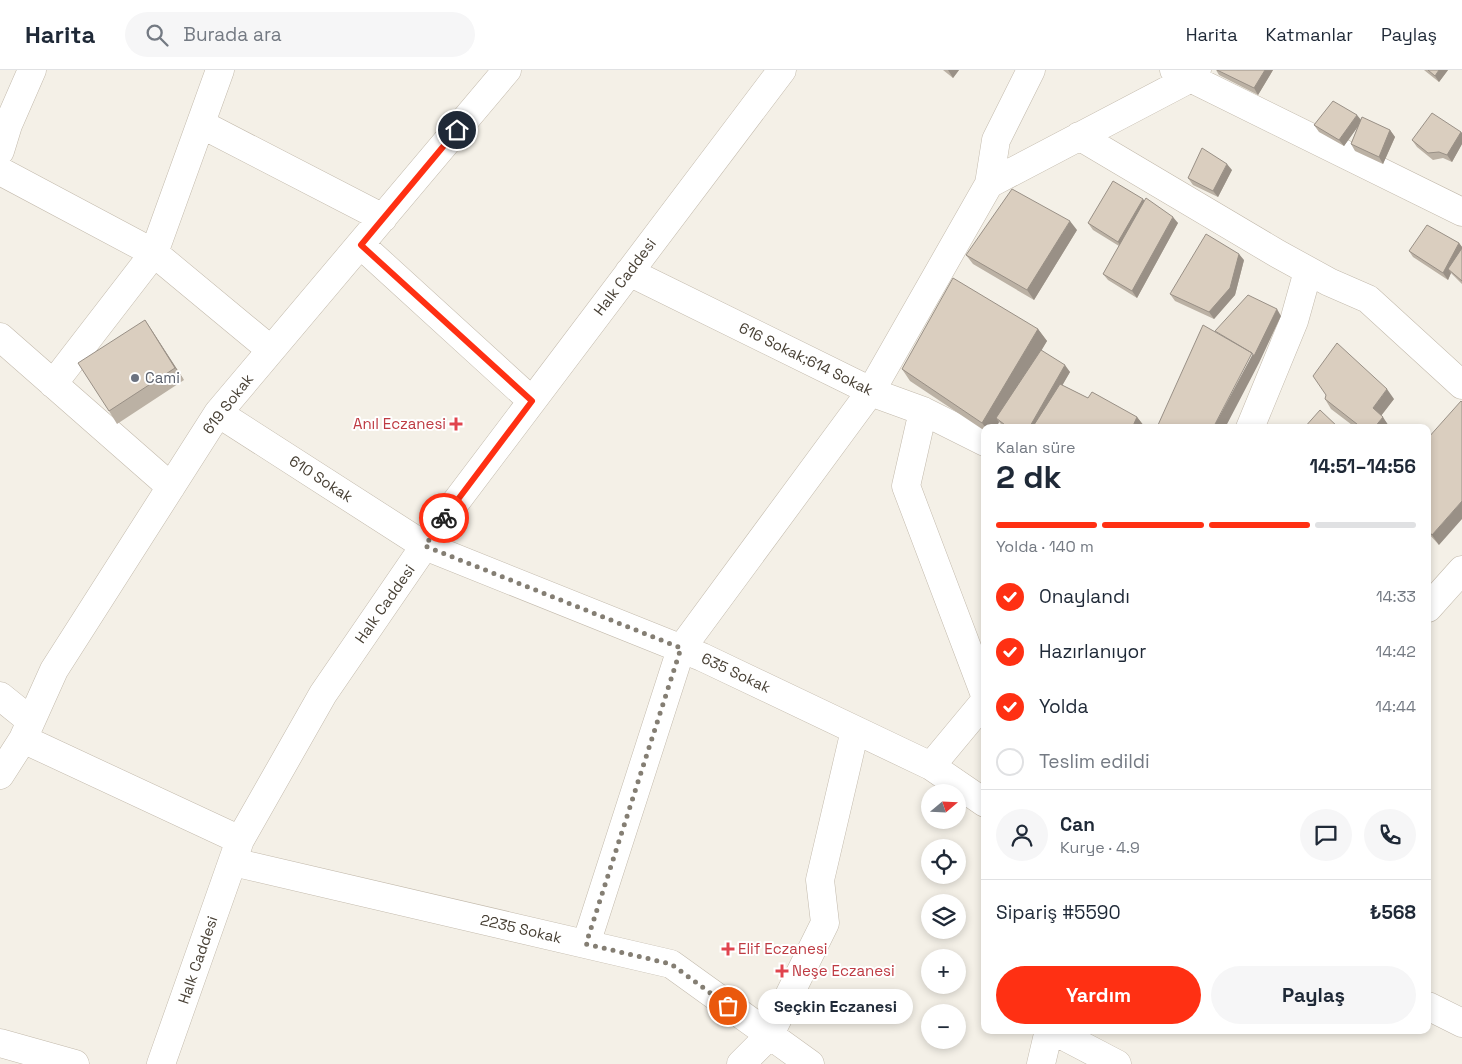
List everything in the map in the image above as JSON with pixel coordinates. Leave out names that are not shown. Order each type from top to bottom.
[{"type":"street","points":[[0,151],[8,125],[32,70]]},
{"type":"street","points":[[52,384],[154,253],[220,70]]},
{"type":"street","name":"619 Sokak","points":[[0,775],[27,730],[54,670],[218,413],[507,70]]},
{"type":"street","name":"Halk Caddesi","points":[[162,1064],[236,851],[323,694],[425,546],[782,70]]},
{"type":"street","points":[[586,944],[681,648],[871,391],[989,184],[996,140],[1032,70]]},
{"type":"street","points":[[989,184],[1079,136],[1188,73],[1462,212]]},
{"type":"street","points":[[200,124],[383,218]]},
{"type":"street","points":[[1079,136],[1308,271],[1328,282],[1368,299],[1462,385]]},
{"type":"street","points":[[0,170],[154,253],[271,350]]},
{"type":"street","points":[[361,245],[532,401]]},
{"type":"street","points":[[1252,424],[1294,321],[1308,271]]},
{"type":"street","name":"616 Sokak;614 Sokak","points":[[629,272],[871,391],[923,411],[981,440]]},
{"type":"street","points":[[1,341],[171,487]]},
{"type":"street","points":[[923,411],[906,486],[981,684]]},
{"type":"street","name":"610 Sokak","points":[[218,413],[425,546]]},
{"type":"street","name":"635 Sokak","points":[[425,546],[702,657],[931,766],[981,800]]},
{"type":"street","points":[[1431,605],[1461,572]]},
{"type":"street","name":"2235 Sokak","points":[[0,696],[27,730],[236,851],[586,944],[671,964],[810,1064]]},
{"type":"street","points":[[931,766],[981,706]]},
{"type":"street","points":[[741,1064],[769,1036],[825,923],[820,880],[855,730]]},
{"type":"street","points":[[1431,1008],[1462,1023]]},
{"type":"street","points":[[1041,1064],[1050,1034]]},
{"type":"street","points":[[1059,1034],[1117,1064]]},
{"type":"street","points":[[0,1043],[75,1064]]},
{"type":"building","points":[[1217,70],[1265,70],[1254,88]]},
{"type":"building","points":[[1428,70],[1439,70],[1435,76]]},
{"type":"building","points":[[1333,101],[1357,115],[1339,140],[1314,125]]},
{"type":"building","points":[[1432,113],[1461,132],[1447,155],[1439,152],[1428,153],[1412,140]]},
{"type":"building","points":[[1362,117],[1390,130],[1379,157],[1351,144]]},
{"type":"building","points":[[1202,148],[1227,164],[1213,191],[1188,178]]},
{"type":"building","points":[[1113,181],[1143,199],[1118,242],[1088,223]]},
{"type":"building","points":[[1012,189],[1070,221],[1027,290],[966,255]]},
{"type":"building","points":[[1146,198],[1173,217],[1132,291],[1103,274]]},
{"type":"building","points":[[1427,225],[1459,243],[1443,273],[1409,251]]},
{"type":"building","points":[[1206,234],[1239,254],[1230,288],[1209,312],[1170,294]]},
{"type":"building","points":[[1462,248],[1462,281],[1448,269]]},
{"type":"building","points":[[953,278],[1038,329],[982,423],[902,369]]},
{"type":"building","points":[[1248,295],[1277,309],[1254,356],[1215,331]]},
{"type":"building","name":"Cami","points":[[145,320],[175,368],[109,411],[78,363]]},
{"type":"building","points":[[1203,325],[1252,353],[1215,424],[1158,424]]},
{"type":"building","points":[[1337,343],[1387,389],[1373,408],[1383,417],[1377,424],[1357,424],[1325,399],[1326,395],[1313,376]]},
{"type":"building","points":[[1041,350],[1065,365],[1031,424],[1004,424],[996,418]]},
{"type":"building","points":[[1060,384],[1088,398],[1092,392],[1137,417],[1134,424],[1035,424]]},
{"type":"building","points":[[1461,401],[1462,501],[1432,535],[1431,534],[1431,435]]},
{"type":"building","points":[[1320,410],[1335,424],[1308,424]]},
{"type":"way so far","points":[[444,518],[425,546],[681,648],[586,944],[671,964],[728,1006]]},
{"type":"place","name":"Cami","points":[[135,378]]},
{"type":"place","name":"Anıl Eczanesi","points":[[456,424]]},
{"type":"place","name":"Elif Eczanesi","points":[[728,949]]},
{"type":"place","name":"Neşe Eczanesi","points":[[782,971]]},
{"type":"place","name":"Seçkin Eczanesi","points":[[728,1006]]},
{"type":"route","points":[[444,518],[532,401],[361,245],[457,130]]}]
